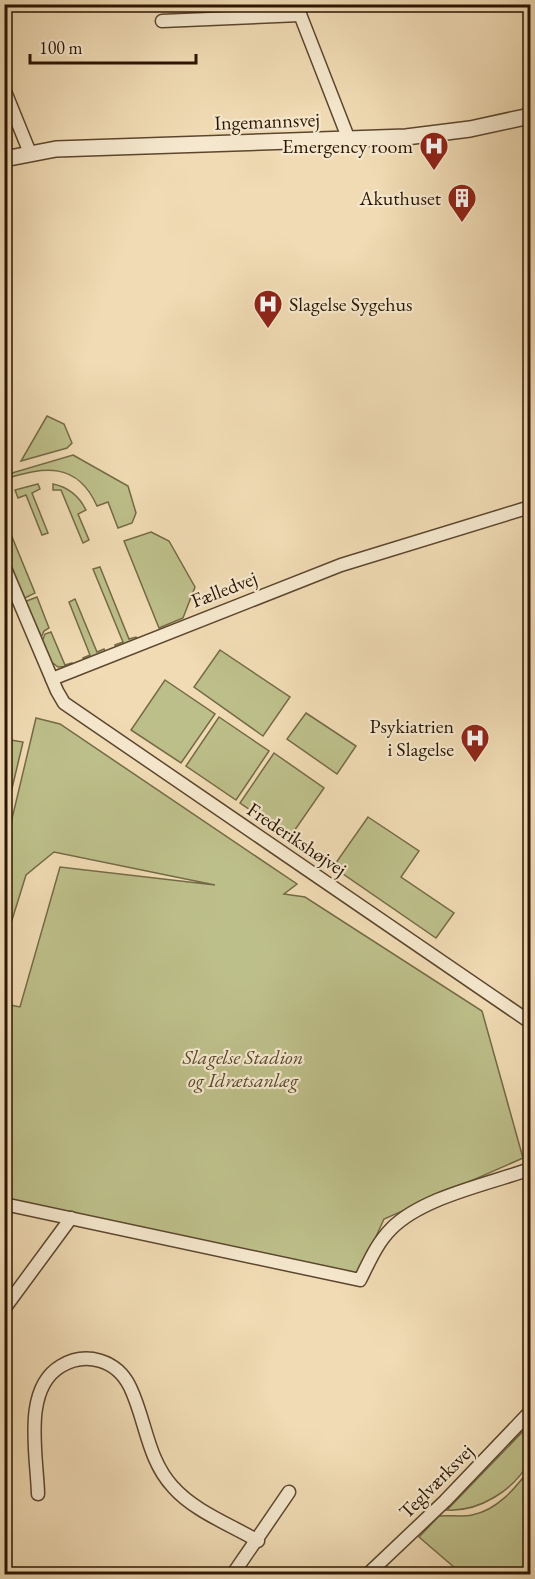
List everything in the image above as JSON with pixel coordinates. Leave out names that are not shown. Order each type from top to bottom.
[{"type":"street","points":[[162,21],[298,10],[349,140]]},
{"type":"street","points":[[4,89],[30,153]]},
{"type":"street","name":"Ingemannsvej","points":[[4,159],[56,149],[349,140],[459,131],[531,116]]},
{"type":"street","name":"Fælledvej","points":[[52,679],[341,565],[531,507]]},
{"type":"street","points":[[4,566],[52,679]]},
{"type":"street","name":"Frederikshøjvej","points":[[52,679],[64,703],[531,1022]]},
{"type":"street","points":[[4,1204],[360,1280],[378,1244],[407,1216],[426,1205],[531,1169]]},
{"type":"street","points":[[4,1309],[71,1218]]},
{"type":"street","points":[[38,1494],[35,1403],[41,1384],[54,1369],[68,1361],[82,1358],[97,1359],[110,1364],[130,1387],[154,1458],[162,1474],[174,1489],[185,1498],[258,1541]]},
{"type":"street","name":"Teglværksvej","points":[[368,1575],[445,1501],[531,1412]]},
{"type":"street","points":[[233,1575],[289,1492]]},
{"type":"green space","points":[[47,416],[64,424],[72,443],[67,448],[21,461]]},
{"type":"green space","points":[[73,455],[128,486],[136,513],[132,523],[118,528],[108,502],[97,506],[89,491],[80,481],[58,471],[46,470],[5,479],[5,475]]},
{"type":"green space","points":[[38,484],[40,489],[32,493],[48,533],[42,535],[26,495],[18,498],[15,490]]},
{"type":"green space","points":[[53,484],[68,490],[83,505],[86,510],[78,514],[89,540],[83,543],[61,490],[53,490]]},
{"type":"green space","points":[[10,532],[35,593],[23,599],[5,553],[4,534]]},
{"type":"green space","points":[[151,532],[169,541],[195,587],[183,618],[159,628],[124,541]]},
{"type":"green space","points":[[100,567],[129,639],[136,637],[138,640],[117,649],[115,645],[123,642],[93,569]]},
{"type":"green space","points":[[37,597],[49,628],[44,631],[40,640],[24,602]]},
{"type":"green space","points":[[75,599],[97,652],[104,649],[106,653],[84,662],[83,658],[90,655],[69,602]]},
{"type":"green space","points":[[51,632],[65,665],[72,663],[73,666],[58,667],[49,660],[41,644],[45,634]]},
{"type":"green space","points":[[220,650],[290,697],[263,736],[194,687]]},
{"type":"green space","points":[[165,680],[215,714],[181,763],[131,730]]},
{"type":"green space","points":[[306,713],[356,746],[337,774],[287,739]]},
{"type":"green space","points":[[219,717],[269,751],[236,800],[186,766]]},
{"type":"green space","name":"Slagelse Stadion og Idrætsanlæg","points":[[36,718],[60,724],[297,884],[284,894],[305,897],[482,1011],[523,1158],[384,1219],[358,1276],[5,1198],[5,1004],[20,1007],[60,867],[215,885],[54,852],[26,875],[8,933],[5,933],[5,848]]},
{"type":"green space","points":[[4,739],[23,742],[5,818]]},
{"type":"green space","points":[[274,753],[324,788],[290,837],[240,803]]},
{"type":"green space","points":[[368,817],[419,851],[401,877],[454,913],[436,938],[333,867]]},
{"type":"green space","points":[[530,1424],[531,1458],[514,1482],[483,1503],[459,1510],[447,1510]]},
{"type":"green space","points":[[530,1469],[530,1574],[462,1574],[419,1537],[439,1516],[468,1516],[490,1508],[512,1491]]},
{"type":"place","name":"Emergency room","points":[[434,172]]},
{"type":"place","name":"Akuthuset","points":[[462,224]]},
{"type":"place","name":"Slagelse Sygehus","points":[[268,330]]},
{"type":"place","name":"Psykiatrien i Slagelse","points":[[475,764]]}]
